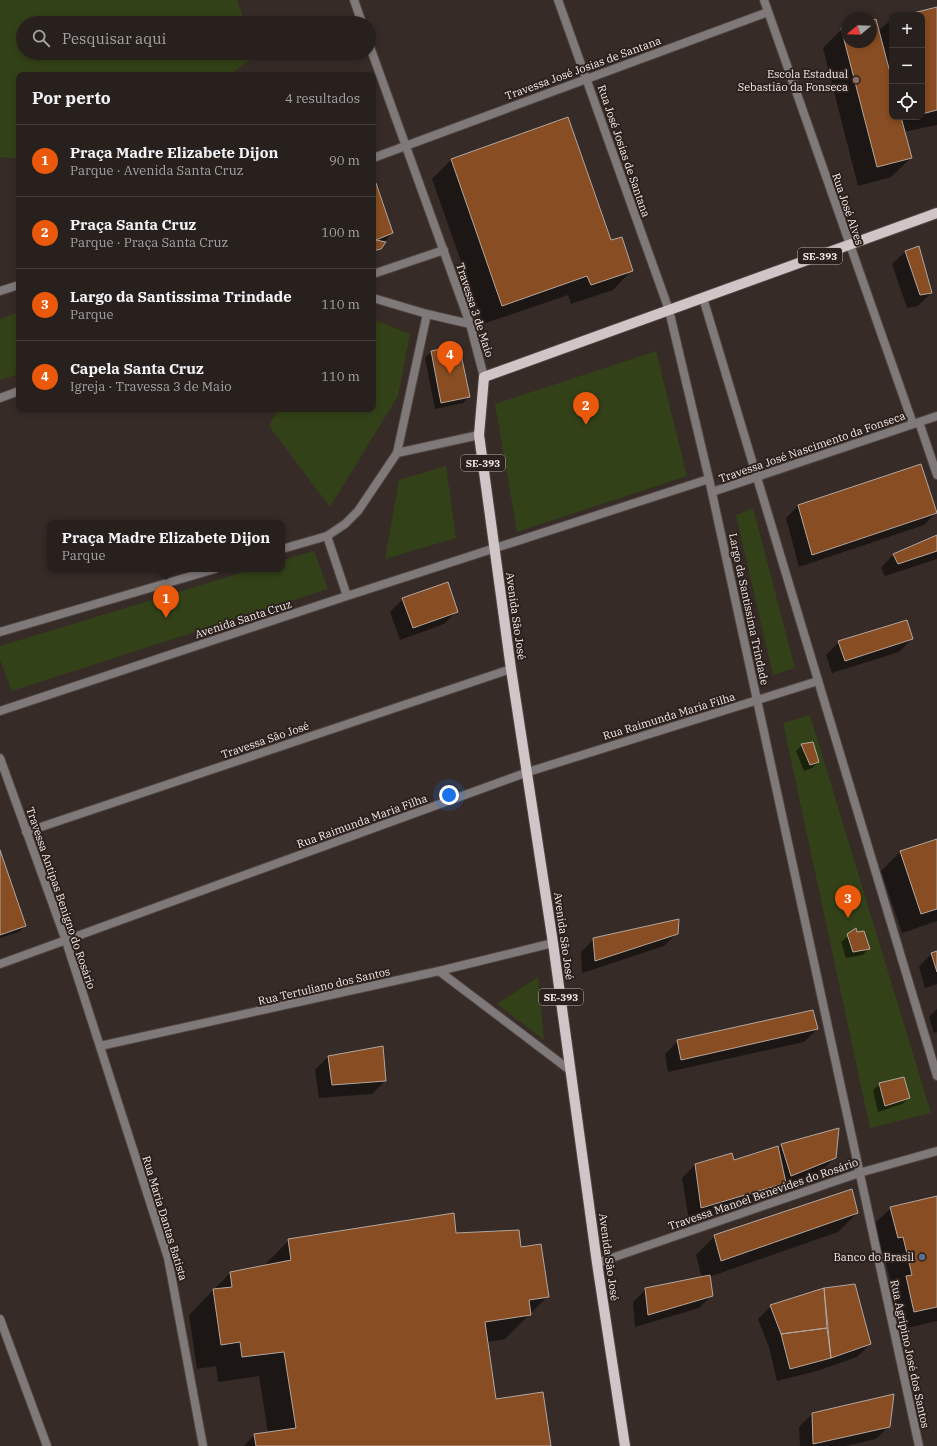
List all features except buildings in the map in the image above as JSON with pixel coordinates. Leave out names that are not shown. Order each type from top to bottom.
[{"type":"main road","name":"SE-393","points":[[494,549],[479,435],[484,377],[937,213]]},
{"type":"main road","name":"Avenida São José","points":[[494,549],[553,943],[597,1263],[625,1446]]},
{"type":"street","points":[[354,0],[360,16]]},
{"type":"street","name":"Rua José Josias de Santana","points":[[558,0],[669,310]]},
{"type":"street","name":"Rua José Alves","points":[[764,0],[849,245],[937,475]]},
{"type":"street","name":"Travessa José Josias de Santana","points":[[376,157],[768,12]]},
{"type":"street","points":[[375,60],[405,147]]},
{"type":"street","name":"Travessa 3 de Maio","points":[[405,147],[470,324],[484,377]]},
{"type":"street","points":[[376,273],[444,250]]},
{"type":"street","points":[[0,291],[16,286]]},
{"type":"street","points":[[703,298],[937,1076]]},
{"type":"street","points":[[376,299],[427,314],[470,324]]},
{"type":"street","name":"Largo da Santissima Trindade","points":[[669,310],[712,492],[758,700],[859,1173]]},
{"type":"street","points":[[285,548],[327,536],[345,524],[358,511],[397,454],[427,314]]},
{"type":"street","points":[[0,398],[16,392]]},
{"type":"street","name":"Travessa José Nascimento da Fonseca","points":[[712,492],[937,416]]},
{"type":"street","points":[[397,454],[479,435]]},
{"type":"street","name":"Avenida Santa Cruz","points":[[0,711],[347,596],[709,480]]},
{"type":"street","points":[[327,536],[347,596]]},
{"type":"street","points":[[0,632],[205,572]]},
{"type":"street","name":"Travessa São José","points":[[26,832],[511,669]]},
{"type":"street","name":"Rua Raimunda Maria Filha","points":[[0,964],[528,772],[818,681]]},
{"type":"street","name":"Travessa Antipas Benigno do Rosário","points":[[0,758],[66,941],[100,1046]]},
{"type":"street","name":"Rua Tertuliano dos Santos","points":[[100,1046],[439,971],[553,943]]},
{"type":"street","points":[[439,971],[571,1071]]},
{"type":"street","name":"Rua Maria Dantas Batista","points":[[100,1046],[168,1258],[203,1446]]},
{"type":"street","name":"Travessa Manoel Benevides do Rosário","points":[[597,1263],[859,1173],[937,1151]]},
{"type":"street","name":"Rua Agripino José dos Santos","points":[[859,1173],[919,1446]]},
{"type":"street","points":[[0,1319],[46,1446]]},
{"type":"green space","points":[[0,0],[237,0],[243,16],[16,16],[16,60],[250,60],[233,72],[16,72],[16,159],[0,157]]},
{"type":"green space","points":[[16,313],[16,375],[0,380],[0,319]]},
{"type":"green space","points":[[376,320],[410,334],[398,396],[330,507],[269,426],[276,412],[376,412]]},
{"type":"green space","points":[[656,351],[687,476],[517,532],[495,404]]},
{"type":"green space","points":[[446,466],[456,538],[385,559],[399,480]]},
{"type":"green space","points":[[753,508],[795,668],[773,675],[736,515]]},
{"type":"green space","points":[[314,551],[328,589],[12,691],[0,660],[0,646],[244,572],[285,572],[285,559]]},
{"type":"green space","points":[[810,715],[931,1113],[870,1128],[783,723]]},
{"type":"green space","points":[[538,977],[544,1040],[497,1004]]},
{"type":"place","name":"Escola Estadual Sebastião da Fonseca","points":[[856,80]]},
{"type":"place","name":"Capela Santa Cruz","points":[[450,374]]},
{"type":"place","name":"Praça Santa Cruz","points":[[586,425]]},
{"type":"place","name":"Praça Madre Elizabete Dijon","points":[[166,618]]},
{"type":"place","name":"Largo da Santissima Trindade","points":[[848,918]]},
{"type":"place","name":"Banco do Brasil","points":[[922,1257]]}]
